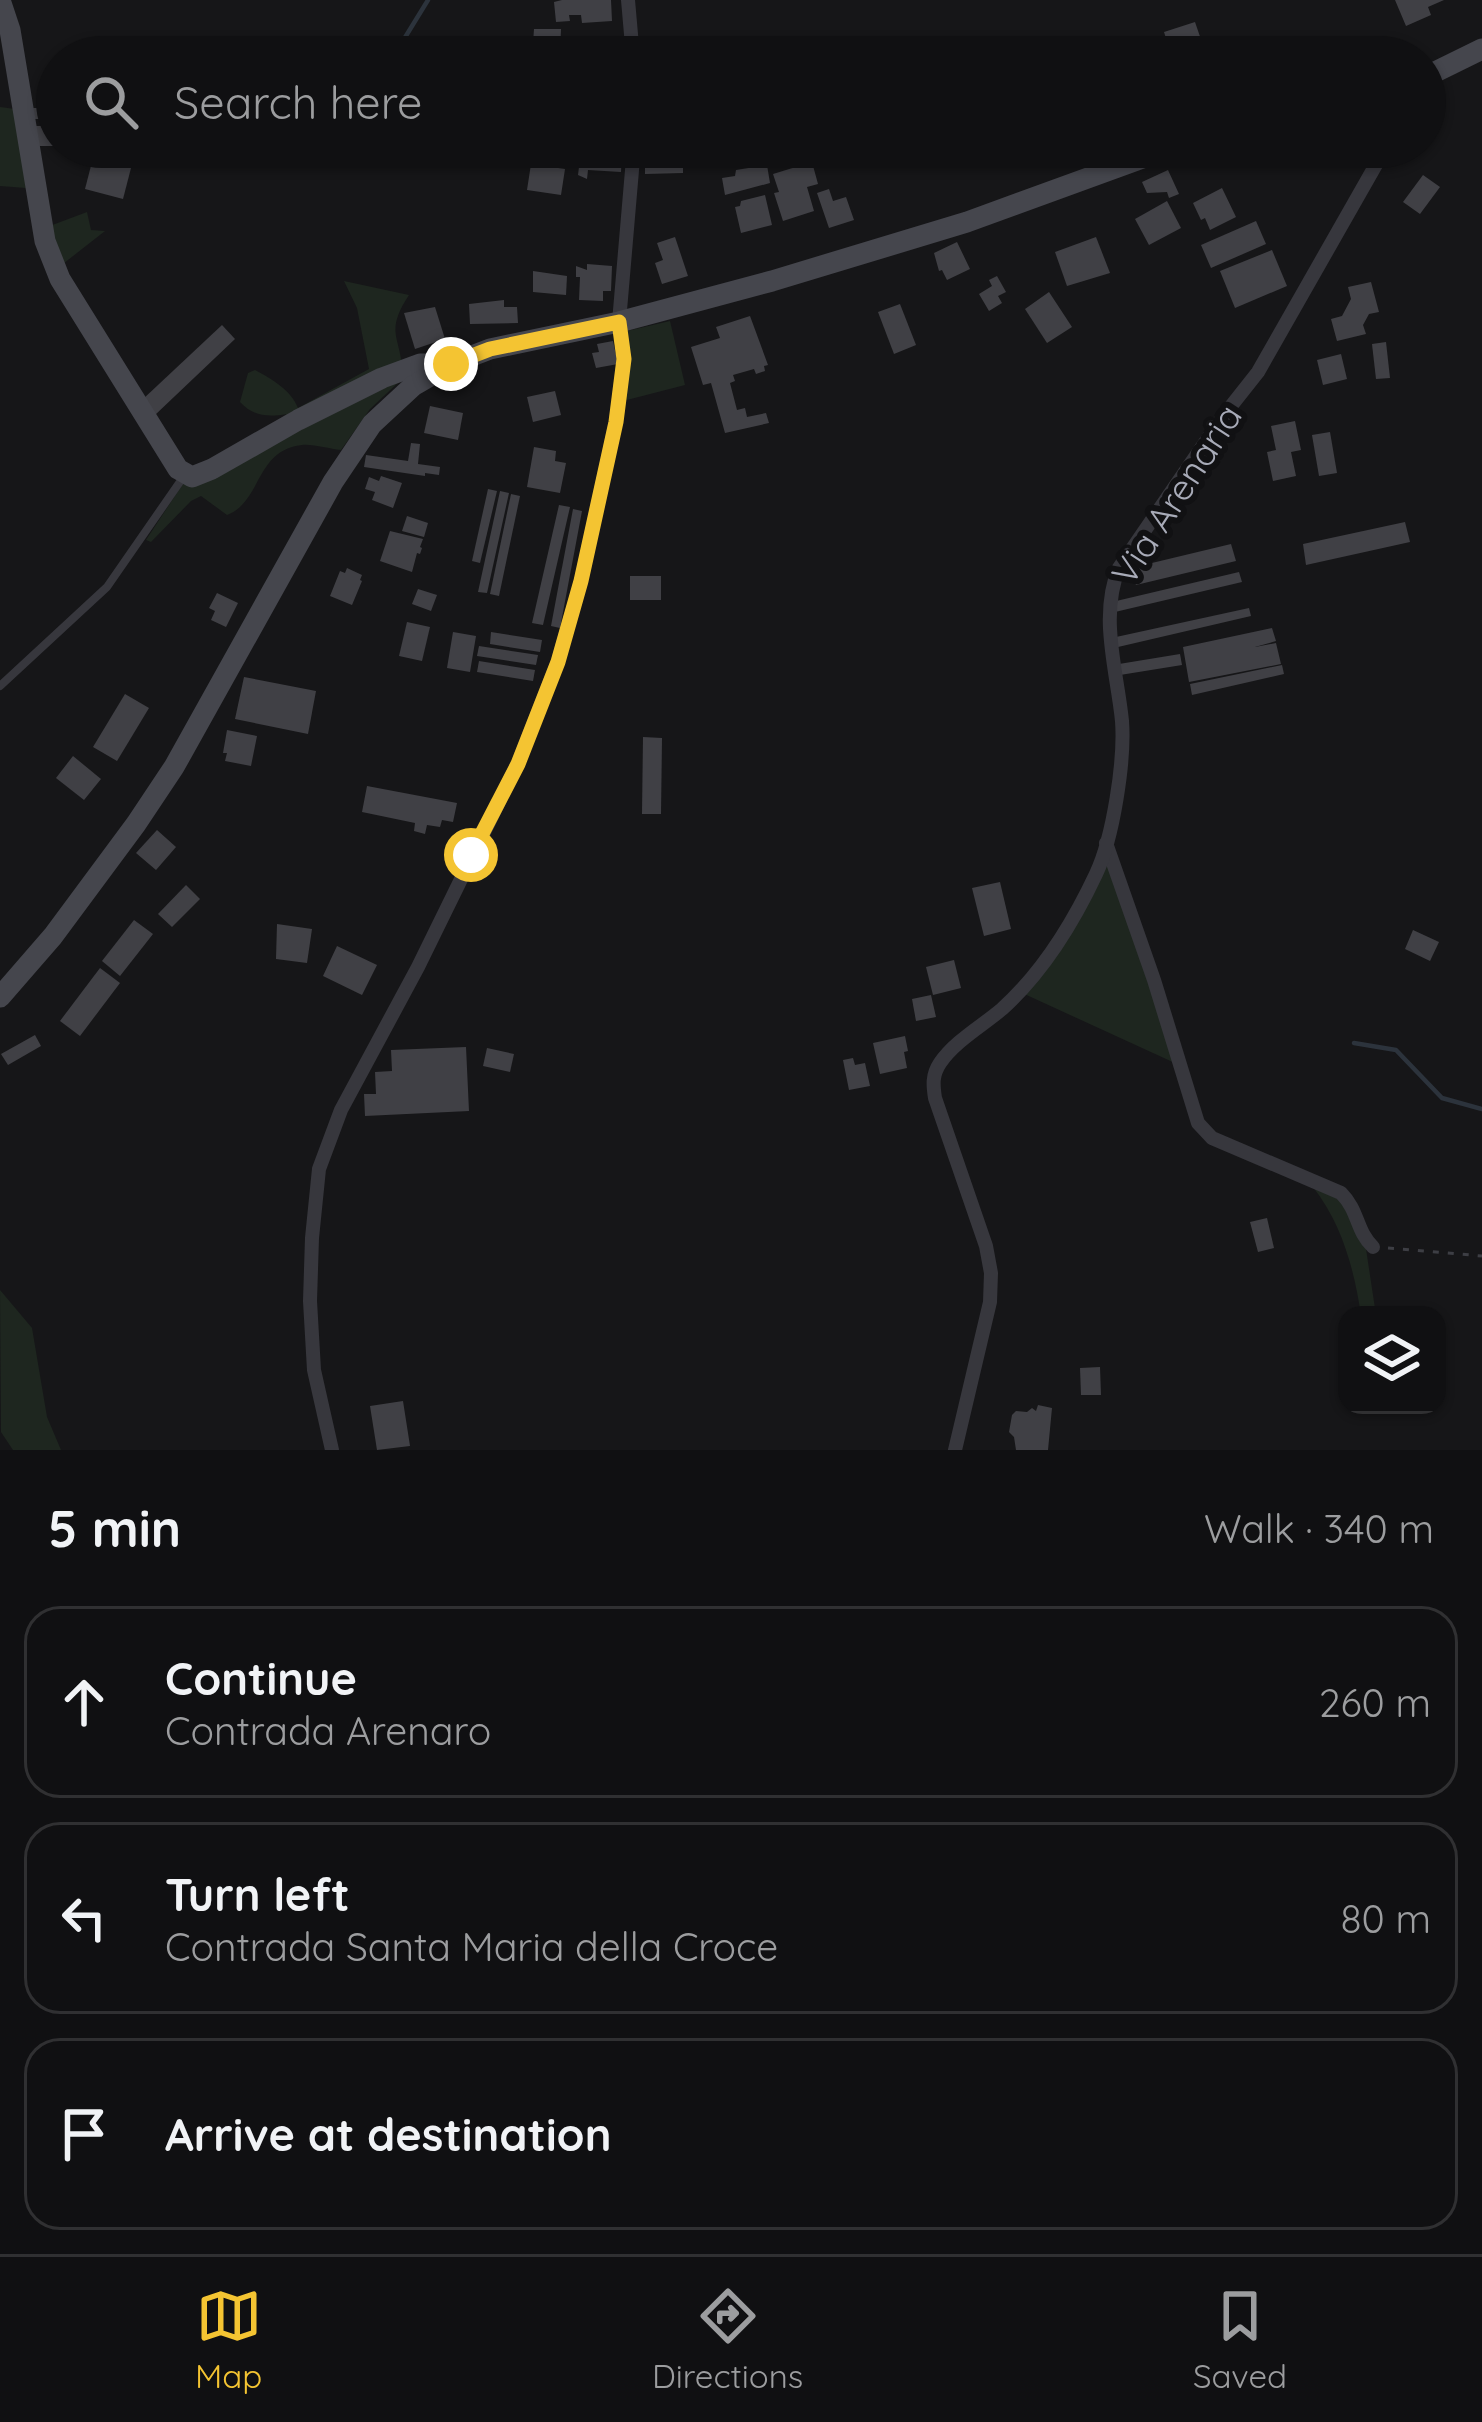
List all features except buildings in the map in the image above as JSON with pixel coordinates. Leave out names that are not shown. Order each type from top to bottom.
[{"type":"main road","points":[[0,0],[10,30],[45,241],[59,278],[178,469],[192,477],[212,470],[298,419],[382,378],[420,364],[451,364]]},
{"type":"main road","points":[[1446,67],[1482,49]]},
{"type":"main road","points":[[0,997],[53,936],[136,824],[174,767],[333,482],[372,424],[413,386],[490,349],[619,322],[772,281],[968,223],[1116,168]]},
{"type":"street","points":[[628,0],[631,36]]},
{"type":"street","points":[[332,1450],[314,1370],[310,1301],[319,1169],[341,1110],[518,764],[558,662],[616,422],[624,359],[619,322],[632,168]]},
{"type":"street","name":"Via Arenaria","points":[[956,1450],[990,1302],[992,1274],[932,1081],[937,1066],[1006,1005],[1053,949],[1099,868],[1118,787],[1123,728],[1108,613],[1110,590],[1119,568],[1258,372],[1374,168]]},
{"type":"street","points":[[1106,844],[1198,1123],[1212,1138],[1341,1192],[1353,1205],[1364,1238],[1373,1247]]},
{"type":"lane","points":[[0,686],[106,587],[185,473]]},
{"type":"path","points":[[1373,1247],[1482,1256]]},
{"type":"shaded area","points":[[0,107],[15,109],[26,188],[0,186]]},
{"type":"shaded area","points":[[87,212],[91,230],[105,231],[59,267],[47,227]]},
{"type":"shaded area","points":[[344,281],[409,295],[395,329],[402,379],[370,409],[341,450],[307,445],[287,449],[275,456],[238,508],[227,515],[201,496],[151,542],[146,540],[186,479],[287,414],[262,415],[240,402],[248,373],[255,370],[274,381],[298,408],[369,369],[357,308]]},
{"type":"shaded area","points":[[670,321],[685,385],[623,401],[627,331]]},
{"type":"shaded area","points":[[1106,855],[1177,1064],[1020,992]]},
{"type":"shaded area","points":[[1313,1187],[1360,1209],[1375,1306],[1359,1306],[1332,1216]]},
{"type":"shaded area","points":[[0,1290],[32,1328],[47,1417],[61,1450],[13,1450],[1,1432]]},
{"type":"waterway","points":[[406,36],[428,0]]},
{"type":"waterway","points":[[1354,1043],[1396,1050],[1442,1098],[1482,1109]]},
{"type":"route","points":[[451,364],[490,349],[619,322],[624,359],[616,422],[581,581],[558,662],[518,764],[471,855]]}]
